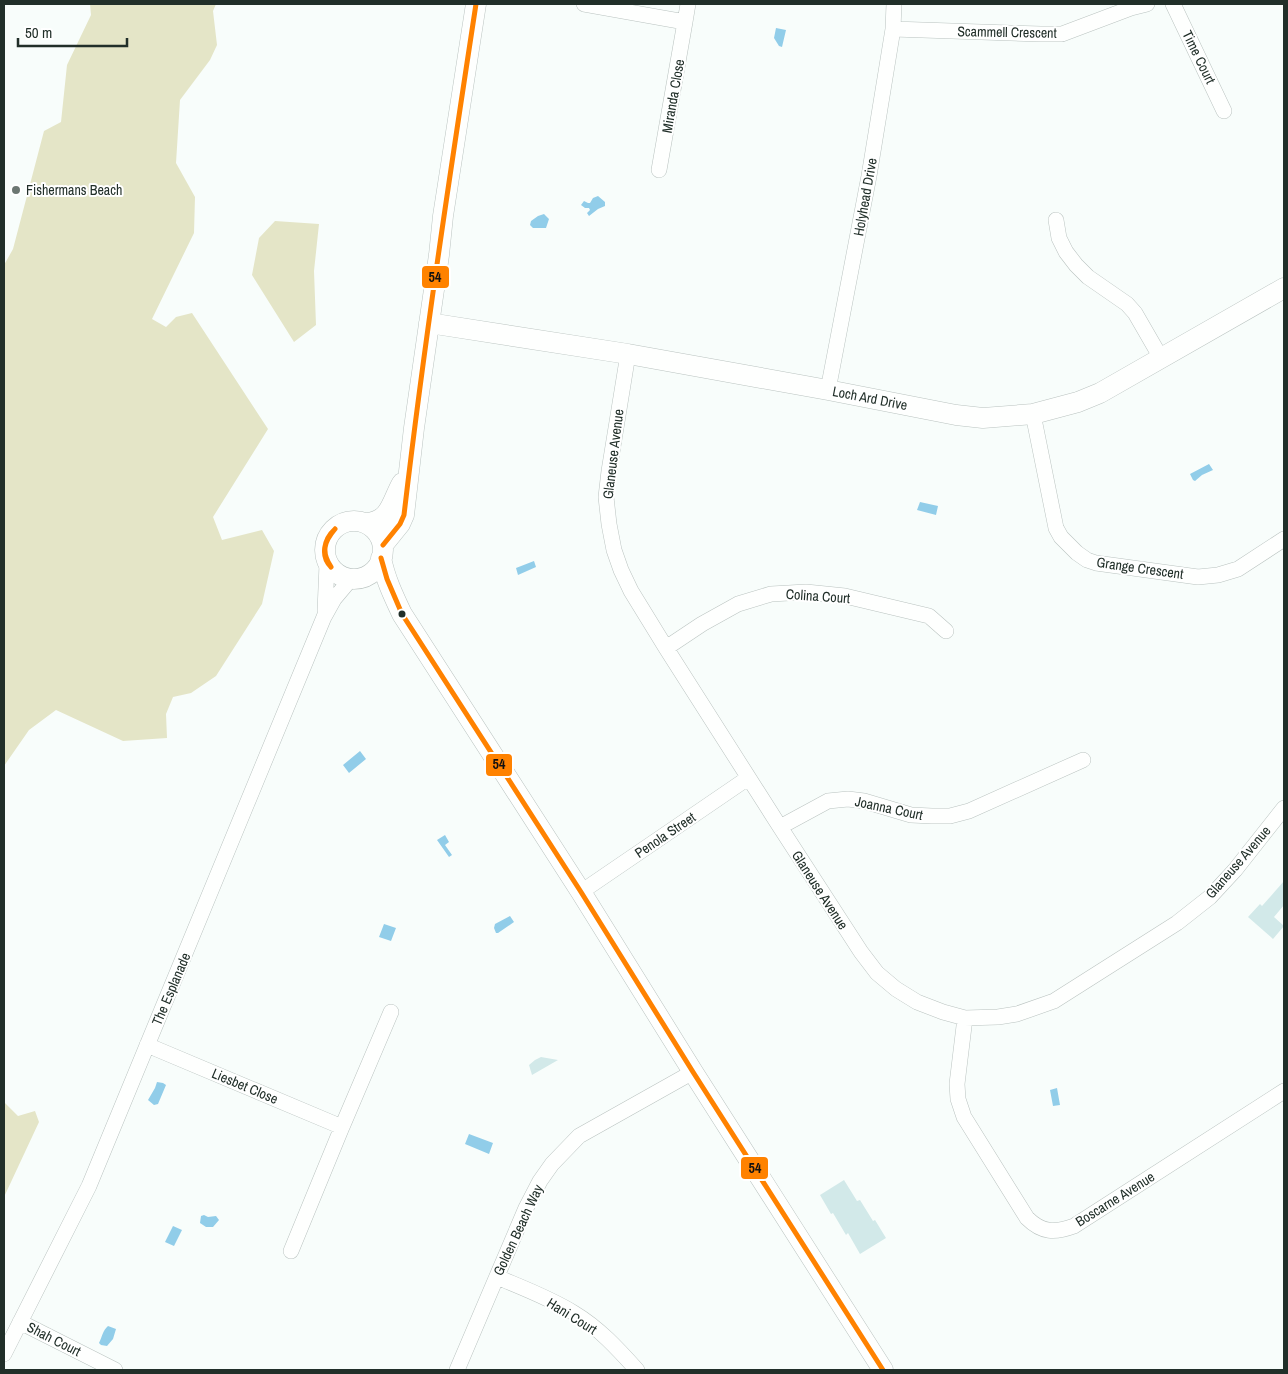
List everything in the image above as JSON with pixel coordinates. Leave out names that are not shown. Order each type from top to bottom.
[{"type":"street","points":[[357,579],[378,566],[382,552],[404,515],[443,216],[476,4]]},
{"type":"street","points":[[584,4],[685,22]]},
{"type":"street","name":"Miranda Close","points":[[659,170],[680,59],[688,4]]},
{"type":"street","name":"Holyhead Drive","points":[[828,390],[869,176],[893,29],[894,4]]},
{"type":"street","name":"Scammell Crescent","points":[[893,29],[1062,34],[1131,8],[1147,4]]},
{"type":"street","name":"Time Court","points":[[1173,4],[1224,111]]},
{"type":"street","points":[[1056,220],[1059,238],[1066,252],[1088,276],[1126,304],[1135,313],[1161,358]]},
{"type":"street","name":"Loch Ard Drive","points":[[429,323],[628,354],[983,418],[1033,414],[1078,402],[1100,393],[1284,288]]},
{"type":"street","name":"Glaneuse Avenue","points":[[628,354],[608,471],[606,497],[614,550],[621,570],[631,592],[666,648],[861,952],[877,973],[896,990],[917,1002],[965,1018],[998,1018],[1017,1014],[1054,1001],[1177,923],[1210,898],[1235,870],[1284,808]]},
{"type":"street","name":"Grange Crescent","points":[[1033,414],[1056,528],[1068,545],[1087,560],[1105,565],[1207,577],[1238,569],[1284,539]]},
{"type":"street","points":[[409,472],[396,492],[392,505],[381,519],[375,523],[349,522],[338,526],[331,532],[326,540],[324,550],[327,564],[342,578],[357,579],[378,588],[402,614],[581,892],[883,1370]]},
{"type":"street","points":[[367,523],[377,533],[386,576],[402,614]]},
{"type":"street","name":"The Esplanade","points":[[324,617],[327,564]]},
{"type":"street","name":"The Esplanade","points":[[4,1354],[86,1192],[324,617],[334,599],[357,579]]},
{"type":"street","name":"Colina Court","points":[[666,648],[702,624],[738,604],[771,594],[806,592],[845,596],[930,616],[946,630]]},
{"type":"street","name":"Joanna Court","points":[[780,827],[828,801],[838,800],[864,801],[912,815],[950,816],[969,811],[1083,760]]},
{"type":"street","name":"Penola Street","points":[[581,892],[748,778]]},
{"type":"street","points":[[291,1251],[391,1012]]},
{"type":"street","name":"Boscarne Avenue","points":[[965,1018],[956,1084],[958,1099],[964,1117],[1027,1218],[1035,1226],[1048,1230],[1060,1231],[1074,1226],[1284,1091]]},
{"type":"street","name":"Liesbet Close","points":[[147,1044],[342,1127]]},
{"type":"street","name":"Golden Beach Way","points":[[457,1370],[526,1208],[540,1181],[579,1136],[693,1072]]},
{"type":"street","name":"Hani Court","points":[[497,1277],[556,1303],[575,1314],[612,1342],[637,1370]]},
{"type":"street","name":"Shah Court","points":[[20,1322],[115,1370]]},
{"type":"green space","points":[[90,4],[216,4],[213,11],[217,45],[210,60],[180,100],[176,163],[195,197],[194,233],[152,319],[166,327],[176,317],[192,313],[268,429],[213,517],[222,540],[262,530],[274,551],[262,604],[216,676],[191,693],[173,697],[166,714],[167,738],[123,741],[56,710],[29,730],[4,766],[4,265],[13,249],[44,131],[61,122],[67,65],[91,15]]},
{"type":"green space","points":[[275,221],[319,224],[314,271],[316,325],[294,342],[252,275],[259,238]]},
{"type":"green space","points":[[4,1102],[18,1116],[35,1111],[39,1122],[4,1197]]},
{"type":"water","points":[[776,28],[786,30],[782,47],[779,46],[774,38]]},
{"type":"water","points":[[598,196],[605,202],[605,206],[589,216],[587,213],[590,210],[589,208],[581,205],[584,201],[590,203],[593,198]]},
{"type":"water","points":[[544,214],[549,219],[546,228],[533,228],[530,225],[531,221]]},
{"type":"water","points":[[1209,464],[1213,470],[1195,481],[1193,480],[1190,474]]},
{"type":"water","points":[[920,502],[938,506],[936,515],[917,510]]},
{"type":"water","points":[[534,561],[536,567],[518,575],[516,568]]},
{"type":"water","points":[[360,751],[366,759],[349,773],[343,765]]},
{"type":"water","points":[[445,835],[449,842],[445,845],[452,855],[449,857],[437,840]]},
{"type":"water","points":[[510,916],[514,922],[496,933],[495,924]]},
{"type":"water","points":[[384,924],[396,928],[391,941],[379,937]]},
{"type":"water","points":[[157,1082],[166,1085],[158,1104],[154,1105],[148,1100]]},
{"type":"water","points":[[1057,1088],[1060,1105],[1053,1106],[1050,1090]]},
{"type":"water","points":[[469,1134],[493,1143],[489,1154],[465,1144]]},
{"type":"water","points":[[201,1216],[208,1217],[216,1216],[219,1220],[213,1227],[206,1227],[200,1223]]},
{"type":"water","points":[[173,1226],[182,1230],[174,1246],[165,1242]]},
{"type":"water","points":[[108,1326],[116,1329],[113,1339],[107,1346],[101,1345],[99,1343]]},
{"type":"building","points":[[1284,881],[1284,905],[1274,917],[1284,926],[1273,939],[1248,917],[1260,904],[1262,906]]},
{"type":"building","points":[[541,1057],[558,1060],[532,1075],[529,1065]]},
{"type":"building","points":[[844,1180],[857,1201],[860,1200],[886,1238],[860,1254],[848,1233],[846,1235],[820,1195]]},
{"type":"transit line","name":"54","points":[[383,545],[400,524],[404,515],[447,195],[476,4]]},
{"type":"transit line","name":"54","points":[[331,567],[325,558],[325,548],[328,538],[335,529]]},
{"type":"transit line","name":"54","points":[[331,567],[326,557],[325,547],[328,538],[335,529]]},
{"type":"transit line","name":"54","points":[[381,558],[387,579],[402,614],[581,892],[883,1370]]},
{"type":"place","name":"Fishermans Beach","points":[[16,190]]}]
